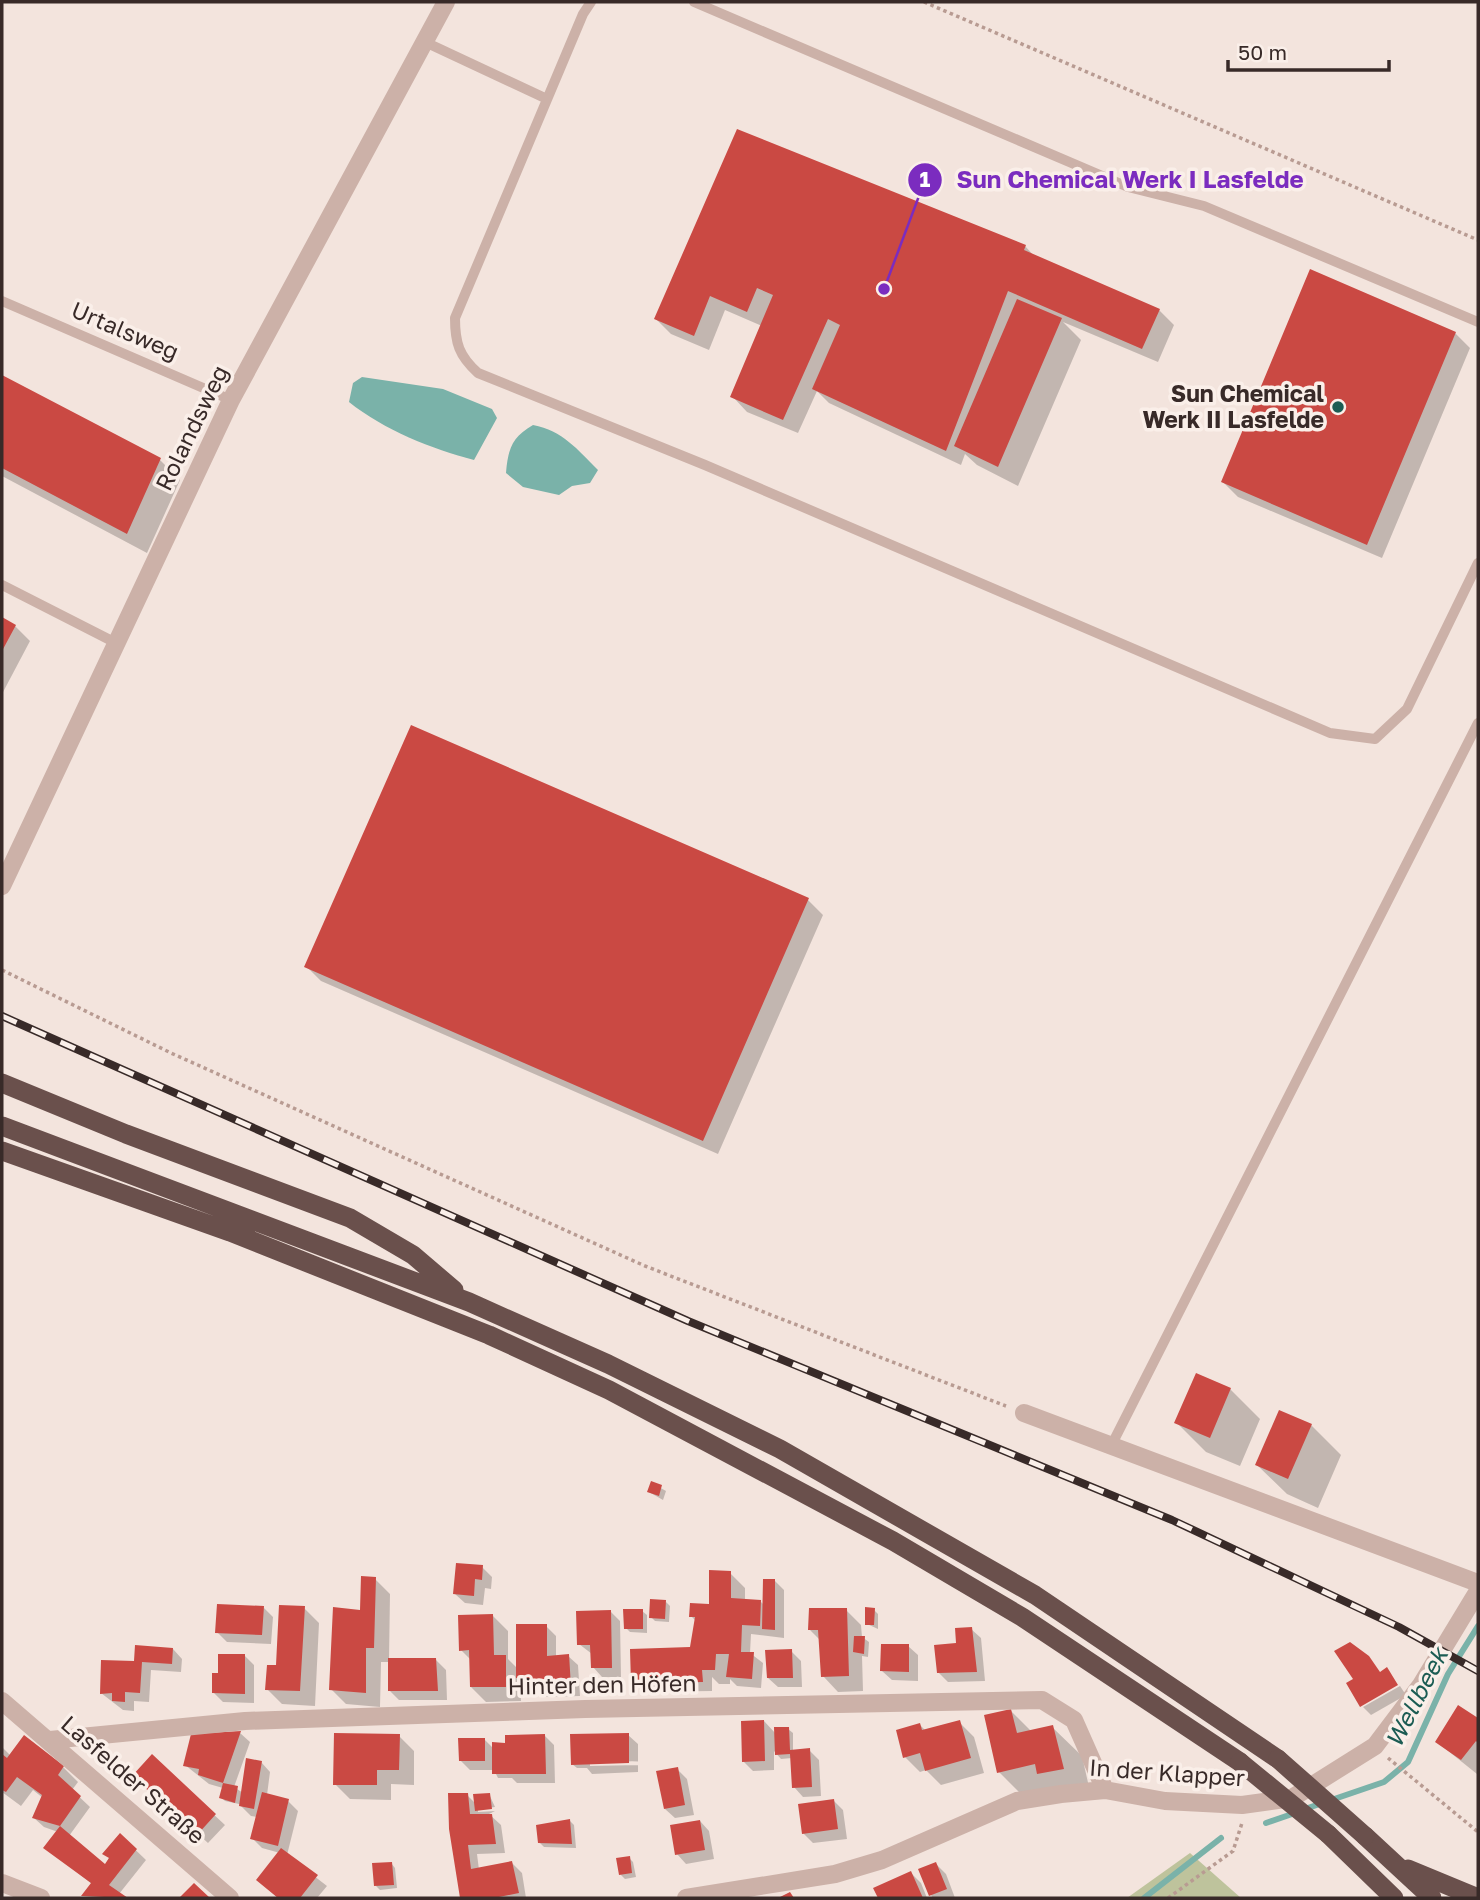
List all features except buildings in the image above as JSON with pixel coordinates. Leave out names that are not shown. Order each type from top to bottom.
[{"type":"highway","points":[[2,1083],[127,1134],[350,1218],[413,1255],[469,1301]]},
{"type":"highway","points":[[2,1126],[469,1301],[608,1363],[768,1443],[904,1518],[1035,1595],[1278,1759],[1432,1898]]},
{"type":"highway","points":[[2,1151],[230,1232],[489,1335],[609,1390],[905,1548],[1066,1645],[1240,1762],[1328,1834],[1390,1895]]},
{"type":"highway","points":[[1394,1864],[1478,1898]]},
{"type":"street","name":"Rolandsweg","points":[[2,886],[231,400],[446,2]]},
{"type":"street","points":[[1024,1413],[1110,1448],[1478,1583]]},
{"type":"street","name":"In der Klapper","points":[[686,1898],[835,1874],[882,1860],[1017,1801],[1105,1790],[1165,1801],[1242,1805],[1292,1798],[1375,1746],[1422,1685],[1478,1591]]},
{"type":"street","name":"Hinter den Höfen","points":[[50,1740],[246,1721],[585,1709],[1042,1700],[1074,1720],[1105,1790]]},
{"type":"street","name":"Lasfelder Straße","points":[[2,1701],[230,1898]]},
{"type":"street","points":[[2,1883],[41,1898]]},
{"type":"lane","points":[[591,2],[583,14],[455,318],[455,344],[465,362],[478,373],[705,465],[1330,733],[1352,738],[1375,740],[1407,709],[1478,563]]},
{"type":"lane","points":[[694,2],[1128,187],[1204,206],[1478,322]]},
{"type":"lane","points":[[425,43],[547,99]]},
{"type":"lane","name":"Urtalsweg","points":[[2,301],[231,400]]},
{"type":"lane","points":[[2,584],[116,643]]},
{"type":"lane","points":[[1110,1448],[1478,723]]},
{"type":"path","points":[[924,2],[1478,240]]},
{"type":"path","points":[[2,971],[171,1053],[645,1266],[1024,1413]]},
{"type":"path","points":[[1391,1761],[1478,1832]]},
{"type":"path","points":[[1168,1898],[1233,1851],[1242,1829],[1242,1805]]},
{"type":"green space","points":[[1190,1853],[1241,1898],[1127,1898]]},
{"type":"water","points":[[362,377],[443,389],[492,409],[497,418],[474,460],[393,430],[349,402],[353,383]]},
{"type":"water","points":[[533,425],[561,436],[598,470],[590,483],[572,486],[559,495],[523,487],[506,473],[512,444]]},
{"type":"waterway","name":"Wellbeek","points":[[1305,1809],[1384,1782],[1408,1762],[1448,1674],[1478,1626]]},
{"type":"waterway","name":"Wellbeek","points":[[1266,1823],[1295,1813]]},
{"type":"waterway","name":"Wellbeek","points":[[1144,1898],[1221,1838]]},
{"type":"railway","points":[[2,1016],[688,1321],[1172,1520],[1399,1627],[1478,1671]]},
{"type":"place","name":"Sun Chemical Werk I Lasfelde","points":[[884,289]]},
{"type":"place","name":"Sun Chemical Werk II Lasfelde","points":[[1338,407]]}]
